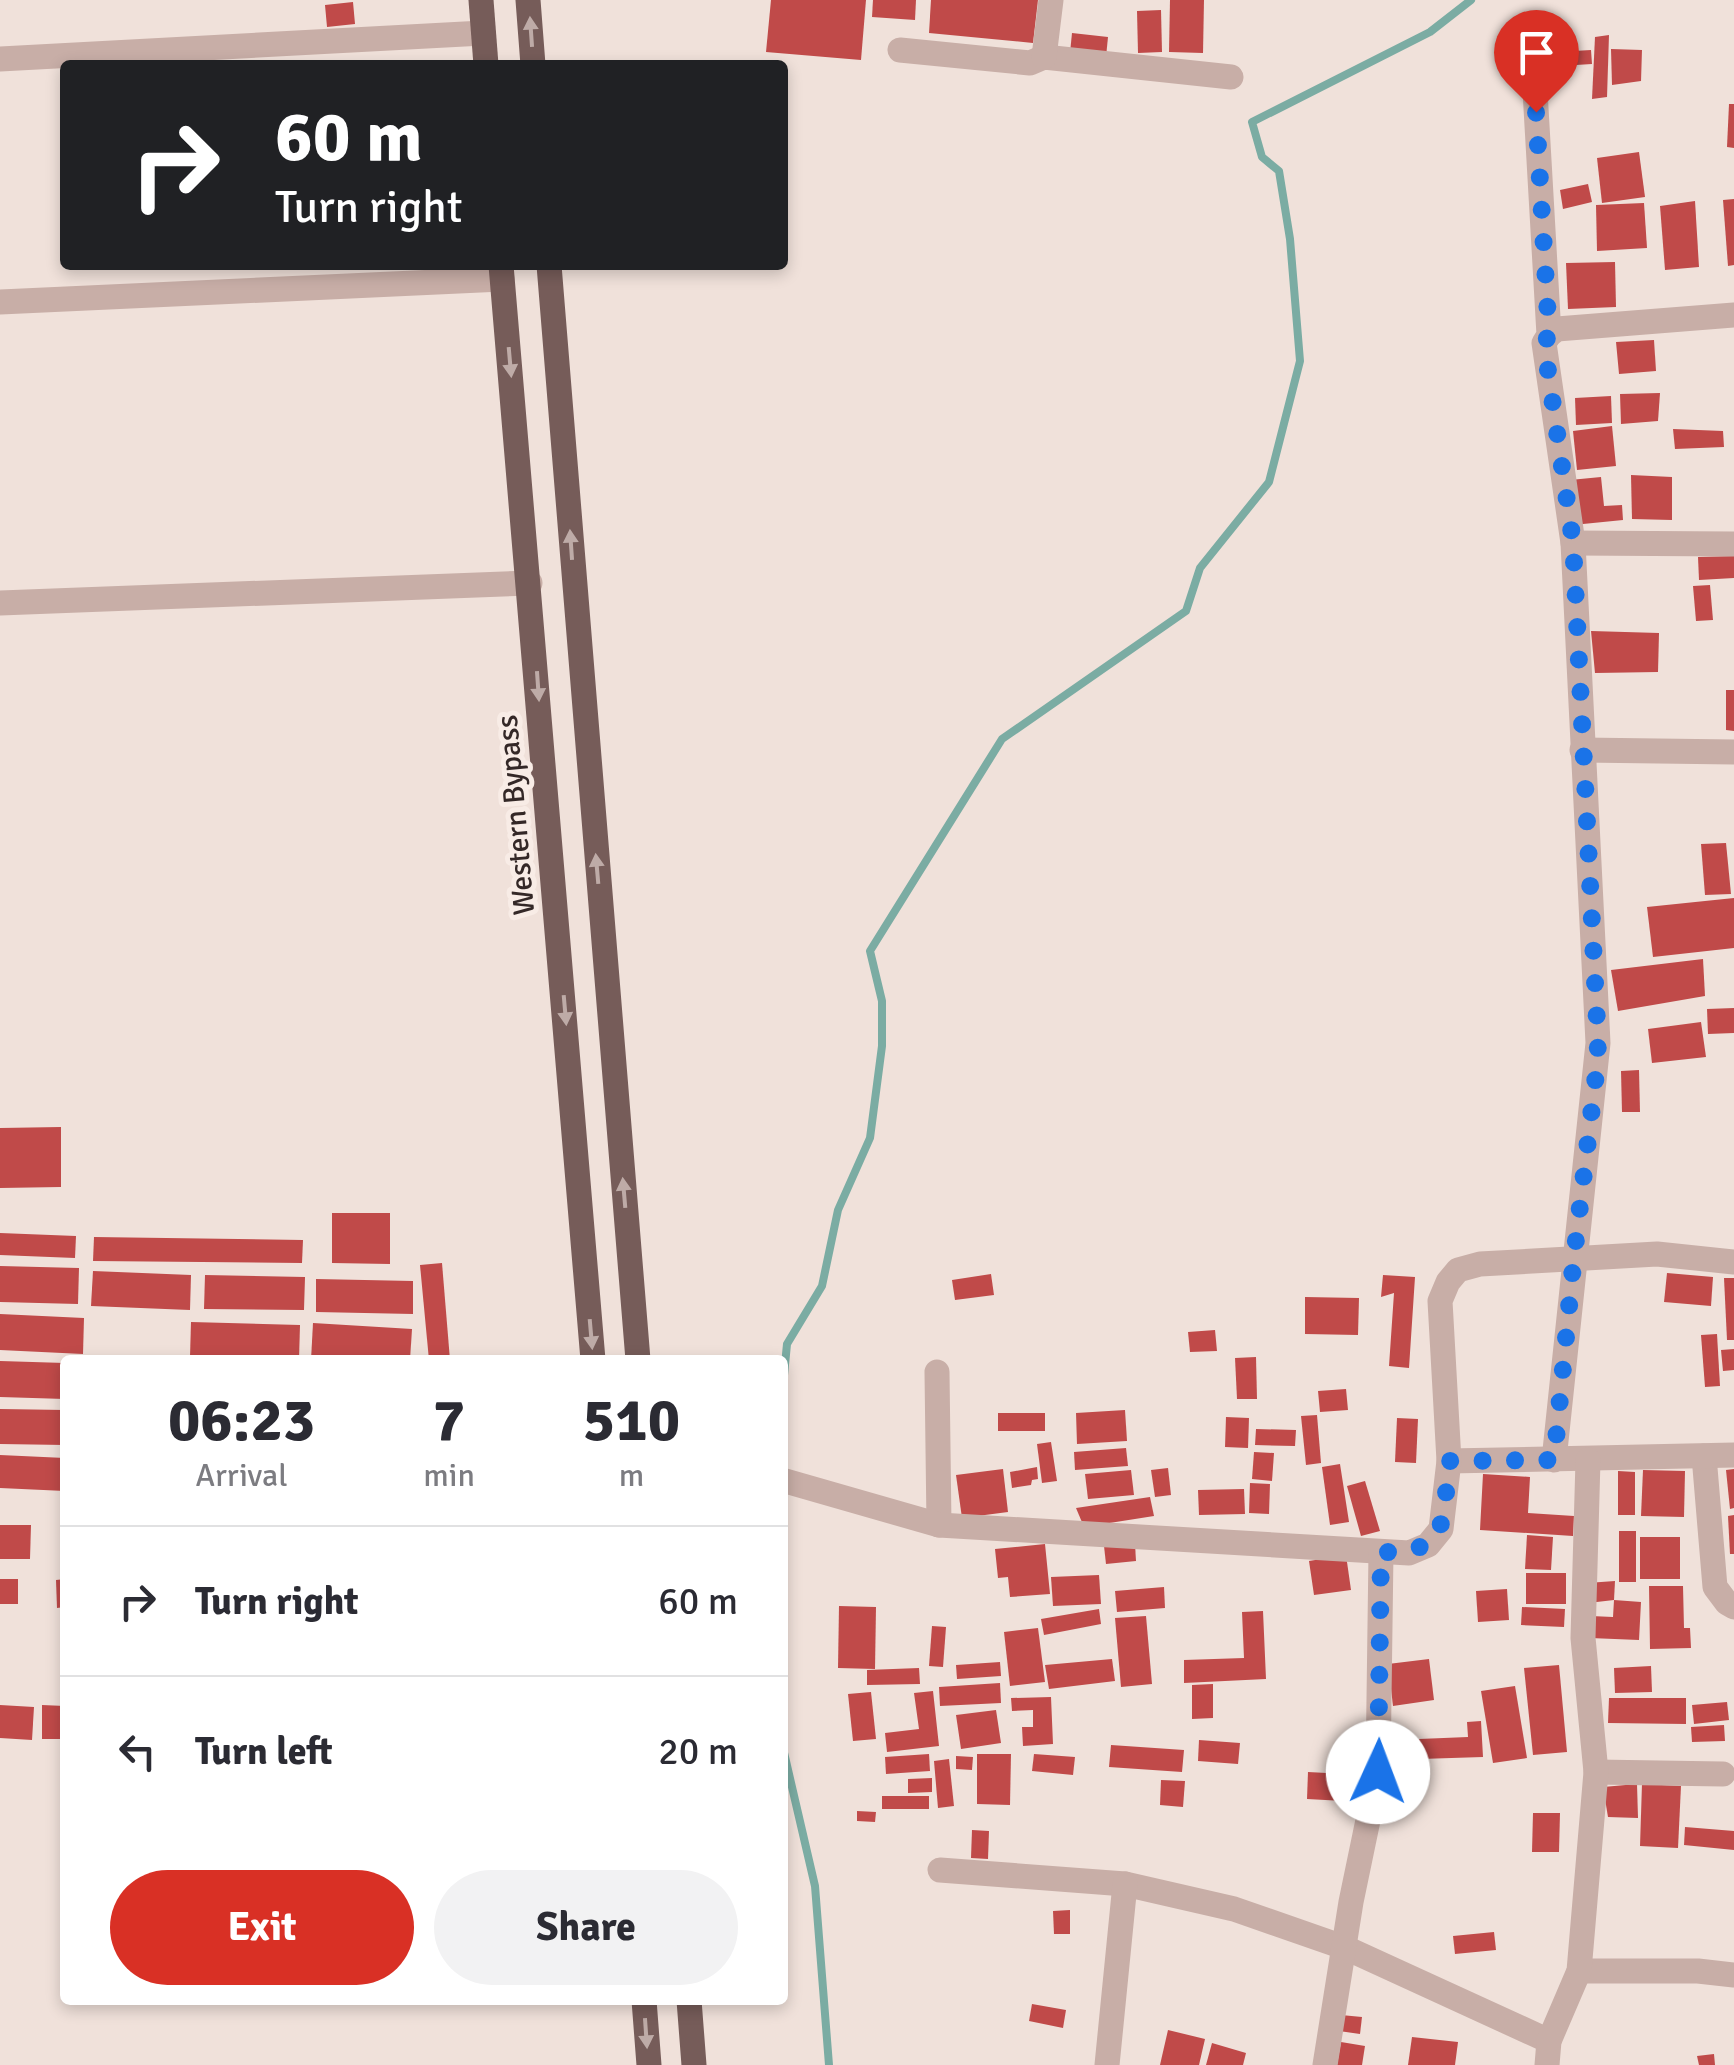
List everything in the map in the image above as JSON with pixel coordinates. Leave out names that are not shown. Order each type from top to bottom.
[{"type":"main road","points":[[481,0],[486,60]]},
{"type":"main road","points":[[528,0],[534,60]]},
{"type":"main road","points":[[549,270],[638,1355]]},
{"type":"main road","name":"Western Bypass","points":[[502,272],[593,1355]]},
{"type":"main road","points":[[644,2005],[649,2065]]},
{"type":"main road","points":[[688,2005],[694,2065]]},
{"type":"street","points":[[1044,58],[1051,0]]},
{"type":"street","points":[[0,59],[483,32]]},
{"type":"street","points":[[1532,38],[1549,335]]},
{"type":"street","points":[[900,50],[1030,62],[1044,58],[1230,76]]},
{"type":"street","points":[[0,302],[502,272]]},
{"type":"street","points":[[1554,1460],[1598,1042],[1573,542],[1544,343],[1557,329],[1734,314]]},
{"type":"street","points":[[1573,542],[1734,544]]},
{"type":"street","points":[[0,604],[530,584]]},
{"type":"street","points":[[1582,750],[1734,752]]},
{"type":"street","points":[[788,1482],[939,1524],[1409,1553],[1428,1545],[1441,1528],[1449,1461],[1440,1301],[1458,1270],[1480,1264],[1574,1256],[1656,1254],[1734,1262]]},
{"type":"street","points":[[937,1372],[939,1524]]},
{"type":"street","points":[[1449,1461],[1734,1455]]},
{"type":"street","points":[[1704,1456],[1715,1586],[1727,1604],[1734,1607]]},
{"type":"street","points":[[940,1870],[1125,1884],[1234,1909],[1346,1948],[1548,2053],[1579,1971],[1596,1772],[1583,1638],[1588,1460]]},
{"type":"street","points":[[1325,2065],[1351,1902],[1378,1772],[1381,1552]]},
{"type":"street","points":[[1596,1772],[1723,1774]]},
{"type":"street","points":[[1108,2065],[1125,1884]]},
{"type":"street","points":[[1579,1971],[1698,1971],[1734,1975]]},
{"type":"building","points":[[771,0],[866,0],[861,60],[766,52]]},
{"type":"building","points":[[873,0],[916,0],[915,20],[872,17]]},
{"type":"building","points":[[931,0],[1038,0],[1033,43],[929,33]]},
{"type":"building","points":[[1170,0],[1204,0],[1203,53],[1169,52]]},
{"type":"building","points":[[353,2],[355,24],[327,27],[325,5]]},
{"type":"building","points":[[1161,10],[1162,52],[1138,53],[1137,11]]},
{"type":"building","points":[[1072,33],[1108,37],[1106,57],[1070,53]]},
{"type":"building","points":[[1609,35],[1607,97],[1592,99],[1595,37]]},
{"type":"building","points":[[1611,49],[1642,50],[1641,81],[1612,85]]},
{"type":"building","points":[[1591,50],[1592,64],[1560,66],[1561,87],[1543,88],[1540,53]]},
{"type":"building","points":[[1729,104],[1734,104],[1734,148],[1727,147]]},
{"type":"building","points":[[1639,152],[1645,197],[1602,203],[1597,158]]},
{"type":"building","points":[[1588,184],[1592,202],[1563,209],[1560,190]]},
{"type":"building","points":[[1734,199],[1734,265],[1728,266],[1723,200]]},
{"type":"building","points":[[1695,201],[1699,267],[1665,270],[1660,206]]},
{"type":"building","points":[[1644,203],[1647,248],[1597,251],[1596,205]]},
{"type":"building","points":[[1615,262],[1616,307],[1568,309],[1566,263]]},
{"type":"building","points":[[1654,340],[1656,371],[1619,374],[1616,342]]},
{"type":"building","points":[[1660,393],[1658,421],[1621,424],[1620,394]]},
{"type":"building","points":[[1611,396],[1612,423],[1576,425],[1575,398]]},
{"type":"building","points":[[1612,426],[1616,466],[1577,470],[1573,431]]},
{"type":"building","points":[[1673,429],[1723,431],[1724,447],[1675,449]]},
{"type":"building","points":[[1631,475],[1672,477],[1672,520],[1632,519]]},
{"type":"building","points":[[1601,477],[1604,506],[1622,505],[1623,520],[1573,525],[1570,480]]},
{"type":"building","points":[[1734,556],[1734,578],[1699,580],[1698,557]]},
{"type":"building","points":[[1710,585],[1713,620],[1696,621],[1693,586]]},
{"type":"building","points":[[1591,631],[1659,633],[1658,672],[1595,673]]},
{"type":"building","points":[[1726,690],[1734,690],[1734,731],[1726,730]]},
{"type":"building","points":[[1726,843],[1731,894],[1705,895],[1701,844]]},
{"type":"building","points":[[1734,898],[1734,948],[1653,957],[1647,907]]},
{"type":"building","points":[[1703,959],[1705,996],[1618,1011],[1611,970]]},
{"type":"building","points":[[1734,1008],[1734,1033],[1708,1034],[1707,1009]]},
{"type":"building","points":[[1701,1022],[1706,1057],[1652,1063],[1648,1029]]},
{"type":"building","points":[[1639,1070],[1640,1112],[1622,1112],[1621,1071]]},
{"type":"building","points":[[61,1127],[61,1187],[0,1188],[0,1128]]},
{"type":"building","points":[[332,1213],[390,1213],[390,1264],[332,1263]]},
{"type":"building","points":[[0,1233],[76,1236],[75,1258],[0,1255]]},
{"type":"building","points":[[94,1237],[303,1240],[302,1263],[93,1261]]},
{"type":"building","points":[[442,1263],[450,1355],[429,1355],[420,1265]]},
{"type":"building","points":[[0,1266],[79,1268],[78,1304],[0,1302]]},
{"type":"building","points":[[93,1271],[191,1275],[190,1310],[91,1306]]},
{"type":"building","points":[[1667,1273],[1713,1277],[1711,1306],[1664,1302]]},
{"type":"building","points":[[991,1274],[994,1295],[955,1300],[952,1280]]},
{"type":"building","points":[[205,1275],[305,1277],[304,1310],[204,1309]]},
{"type":"building","points":[[1383,1275],[1415,1277],[1409,1368],[1389,1366],[1394,1293],[1381,1297]]},
{"type":"building","points":[[1724,1278],[1734,1278],[1734,1340],[1727,1340]]},
{"type":"building","points":[[316,1279],[413,1281],[413,1314],[316,1312]]},
{"type":"building","points":[[1305,1297],[1359,1298],[1358,1335],[1305,1334]]},
{"type":"building","points":[[0,1314],[84,1318],[83,1354],[0,1350]]},
{"type":"building","points":[[191,1322],[300,1325],[299,1355],[190,1355]]},
{"type":"building","points":[[313,1323],[412,1329],[410,1355],[311,1355]]},
{"type":"building","points":[[1215,1330],[1217,1351],[1190,1352],[1188,1332]]},
{"type":"building","points":[[1717,1334],[1720,1386],[1705,1387],[1701,1335]]},
{"type":"building","points":[[1734,1349],[1734,1370],[1723,1371],[1721,1350]]},
{"type":"building","points":[[1256,1357],[1257,1399],[1237,1399],[1235,1358]]},
{"type":"building","points":[[0,1361],[60,1363],[60,1399],[0,1397]]},
{"type":"building","points":[[1346,1389],[1348,1410],[1320,1412],[1318,1391]]},
{"type":"building","points":[[0,1409],[60,1410],[60,1445],[0,1444]]},
{"type":"building","points":[[1125,1410],[1127,1441],[1077,1444],[1076,1413]]},
{"type":"building","points":[[998,1413],[1045,1413],[1045,1431],[998,1431]]},
{"type":"building","points":[[1317,1415],[1321,1463],[1306,1465],[1301,1416]]},
{"type":"building","points":[[1226,1417],[1249,1418],[1248,1448],[1225,1447]]},
{"type":"building","points":[[1397,1418],[1418,1419],[1416,1463],[1395,1462]]},
{"type":"building","points":[[1256,1429],[1296,1430],[1295,1446],[1255,1445]]},
{"type":"building","points":[[1051,1442],[1057,1481],[1042,1483],[1037,1444]]},
{"type":"building","points":[[1126,1448],[1128,1466],[1075,1470],[1074,1452]]},
{"type":"building","points":[[1254,1452],[1274,1453],[1272,1481],[1252,1479]]},
{"type":"building","points":[[0,1455],[60,1458],[60,1491],[0,1488]]},
{"type":"building","points":[[1340,1464],[1349,1522],[1330,1525],[1322,1467]]},
{"type":"building","points":[[1037,1467],[1038,1479],[1032,1480],[1031,1485],[1012,1488],[1010,1472]]},
{"type":"building","points":[[1168,1468],[1171,1495],[1155,1497],[1151,1470]]},
{"type":"building","points":[[1003,1469],[1008,1512],[962,1518],[956,1475]]},
{"type":"building","points":[[1734,1469],[1734,1508],[1730,1509],[1726,1470]]},
{"type":"building","points":[[1131,1470],[1134,1495],[1088,1499],[1085,1474]]},
{"type":"building","points":[[1643,1470],[1685,1471],[1684,1517],[1641,1516]]},
{"type":"building","points":[[1618,1471],[1635,1472],[1635,1515],[1618,1515]]},
{"type":"building","points":[[1483,1474],[1530,1477],[1528,1513],[1574,1516],[1573,1536],[1480,1530]]},
{"type":"building","points":[[1365,1481],[1380,1531],[1361,1536],[1347,1486]]},
{"type":"building","points":[[1250,1483],[1270,1484],[1269,1514],[1249,1513]]},
{"type":"building","points":[[1244,1489],[1245,1514],[1199,1515],[1198,1490]]},
{"type":"building","points":[[1150,1497],[1154,1516],[1084,1527],[1076,1508]]},
{"type":"building","points":[[1734,1515],[1734,1554],[1730,1554],[1728,1516]]},
{"type":"building","points":[[0,1525],[31,1525],[30,1559],[0,1559]]},
{"type":"building","points":[[1619,1531],[1636,1531],[1636,1582],[1619,1582]]},
{"type":"building","points":[[1527,1535],[1553,1537],[1551,1570],[1525,1569]]},
{"type":"building","points":[[1640,1537],[1680,1537],[1680,1579],[1640,1579]]},
{"type":"building","points":[[1045,1544],[1050,1594],[1010,1597],[1008,1577],[998,1578],[995,1549]]},
{"type":"building","points":[[1135,1544],[1136,1561],[1106,1564],[1104,1546]]},
{"type":"building","points":[[1346,1555],[1351,1590],[1314,1595],[1309,1561]]},
{"type":"building","points":[[1526,1573],[1566,1573],[1566,1604],[1526,1604]]},
{"type":"building","points":[[1099,1575],[1101,1604],[1053,1606],[1051,1577]]},
{"type":"building","points":[[0,1579],[18,1579],[18,1604],[0,1604]]},
{"type":"building","points":[[56,1580],[60,1580],[57,1608]]},
{"type":"building","points":[[1615,1581],[1614,1600],[1588,1603],[1587,1583]]},
{"type":"building","points":[[1649,1586],[1683,1586],[1684,1628],[1690,1628],[1691,1648],[1650,1649]]},
{"type":"building","points":[[1164,1587],[1165,1608],[1117,1612],[1115,1591]]},
{"type":"building","points":[[1507,1589],[1509,1620],[1478,1622],[1476,1591]]},
{"type":"building","points":[[1614,1600],[1641,1602],[1639,1640],[1590,1638],[1591,1616],[1613,1617]]},
{"type":"building","points":[[839,1606],[876,1607],[875,1669],[838,1668]]},
{"type":"building","points":[[1522,1607],[1565,1609],[1564,1627],[1521,1625]]},
{"type":"building","points":[[1099,1609],[1101,1624],[1044,1635],[1041,1619]]},
{"type":"building","points":[[1263,1611],[1266,1679],[1184,1683],[1184,1660],[1244,1658],[1242,1612]]},
{"type":"building","points":[[1146,1616],[1152,1684],[1121,1687],[1115,1618]]},
{"type":"building","points":[[932,1626],[946,1627],[943,1667],[929,1666]]},
{"type":"building","points":[[1038,1628],[1045,1682],[1010,1686],[1004,1632]]},
{"type":"building","points":[[1112,1659],[1115,1681],[1049,1689],[1045,1665]]},
{"type":"building","points":[[1429,1659],[1434,1700],[1393,1706],[1388,1664]]},
{"type":"building","points":[[1000,1662],[1001,1676],[957,1679],[956,1665]]},
{"type":"building","points":[[1559,1665],[1567,1752],[1533,1755],[1524,1668]]},
{"type":"building","points":[[1651,1666],[1652,1692],[1615,1693],[1614,1668]]},
{"type":"building","points":[[919,1668],[920,1684],[867,1685],[867,1670]]},
{"type":"building","points":[[1000,1683],[1001,1703],[940,1706],[939,1687]]},
{"type":"building","points":[[1213,1684],[1213,1718],[1192,1719],[1192,1685]]},
{"type":"building","points":[[1515,1686],[1527,1758],[1493,1763],[1481,1691]]},
{"type":"building","points":[[933,1691],[939,1746],[887,1752],[885,1733],[919,1729],[914,1693]]},
{"type":"building","points":[[871,1692],[876,1739],[853,1741],[848,1694]]},
{"type":"building","points":[[1051,1697],[1053,1744],[1023,1746],[1022,1727],[1033,1727],[1033,1710],[1012,1711],[1011,1698]]},
{"type":"building","points":[[1609,1698],[1686,1698],[1686,1724],[1608,1723]]},
{"type":"building","points":[[1727,1702],[1729,1720],[1694,1724],[1692,1705]]},
{"type":"building","points":[[0,1705],[34,1707],[32,1740],[0,1738]]},
{"type":"building","points":[[42,1705],[60,1706],[60,1739],[42,1739]]},
{"type":"building","points":[[996,1710],[1001,1743],[961,1749],[956,1715]]},
{"type":"building","points":[[1481,1721],[1483,1757],[1420,1759],[1419,1739],[1468,1737],[1467,1722]]},
{"type":"building","points":[[1724,1725],[1725,1741],[1692,1742],[1691,1727]]},
{"type":"building","points":[[1199,1740],[1240,1743],[1238,1764],[1198,1761]]},
{"type":"building","points":[[1111,1745],[1184,1750],[1182,1772],[1109,1767]]},
{"type":"building","points":[[929,1754],[930,1771],[886,1774],[885,1757]]},
{"type":"building","points":[[977,1754],[1011,1754],[1010,1805],[977,1804]]},
{"type":"building","points":[[1034,1754],[1075,1757],[1073,1775],[1032,1771]]},
{"type":"building","points":[[956,1756],[973,1757],[972,1770],[956,1769]]},
{"type":"building","points":[[949,1759],[954,1806],[938,1808],[934,1761]]},
{"type":"building","points":[[1308,1772],[1364,1775],[1362,1802],[1307,1799]]},
{"type":"building","points":[[932,1778],[932,1792],[908,1793],[908,1779]]},
{"type":"building","points":[[1161,1780],[1185,1781],[1183,1807],[1160,1805]]},
{"type":"building","points":[[1637,1784],[1638,1818],[1608,1817],[1603,1787]]},
{"type":"building","points":[[1642,1784],[1681,1786],[1678,1848],[1640,1846]]},
{"type":"building","points":[[882,1796],[929,1796],[929,1809],[882,1809]]},
{"type":"building","points":[[857,1811],[876,1812],[875,1822],[857,1821]]},
{"type":"building","points":[[1533,1813],[1560,1813],[1559,1852],[1532,1852]]},
{"type":"building","points":[[1685,1827],[1734,1831],[1734,1850],[1684,1845]]},
{"type":"building","points":[[972,1830],[989,1831],[988,1859],[971,1858]]},
{"type":"building","points":[[1070,1910],[1070,1934],[1054,1934],[1053,1911]]},
{"type":"building","points":[[1494,1932],[1496,1950],[1455,1954],[1453,1936]]},
{"type":"building","points":[[1032,2004],[1066,2010],[1063,2028],[1029,2021]]},
{"type":"building","points":[[1341,2015],[1362,2017],[1360,2034],[1339,2031]]},
{"type":"building","points":[[1168,2030],[1205,2039],[1199,2065],[1160,2065]]},
{"type":"building","points":[[1412,2037],[1458,2042],[1455,2065],[1408,2065]]},
{"type":"building","points":[[1341,2042],[1365,2046],[1362,2065],[1337,2065]]},
{"type":"building","points":[[1212,2043],[1246,2053],[1243,2065],[1206,2065]]},
{"type":"building","points":[[1714,2054],[1715,2065],[1699,2065],[1697,2056]]},
{"type":"waterway","points":[[786,1355],[787,1344],[822,1286],[838,1210],[870,1138],[882,1046],[882,1001],[870,951],[1002,739],[1186,611],[1200,568],[1269,482],[1300,361],[1290,239],[1279,171],[1262,157],[1252,122],[1430,32],[1471,0]]},
{"type":"waterway","points":[[788,1770],[815,1886],[829,2065]]},
{"type":"route","points":[[1378,1772],[1381,1552],[1409,1553],[1428,1545],[1441,1528],[1449,1461],[1554,1460],[1597,1066],[1573,542],[1544,343],[1549,335],[1536,112]]}]
